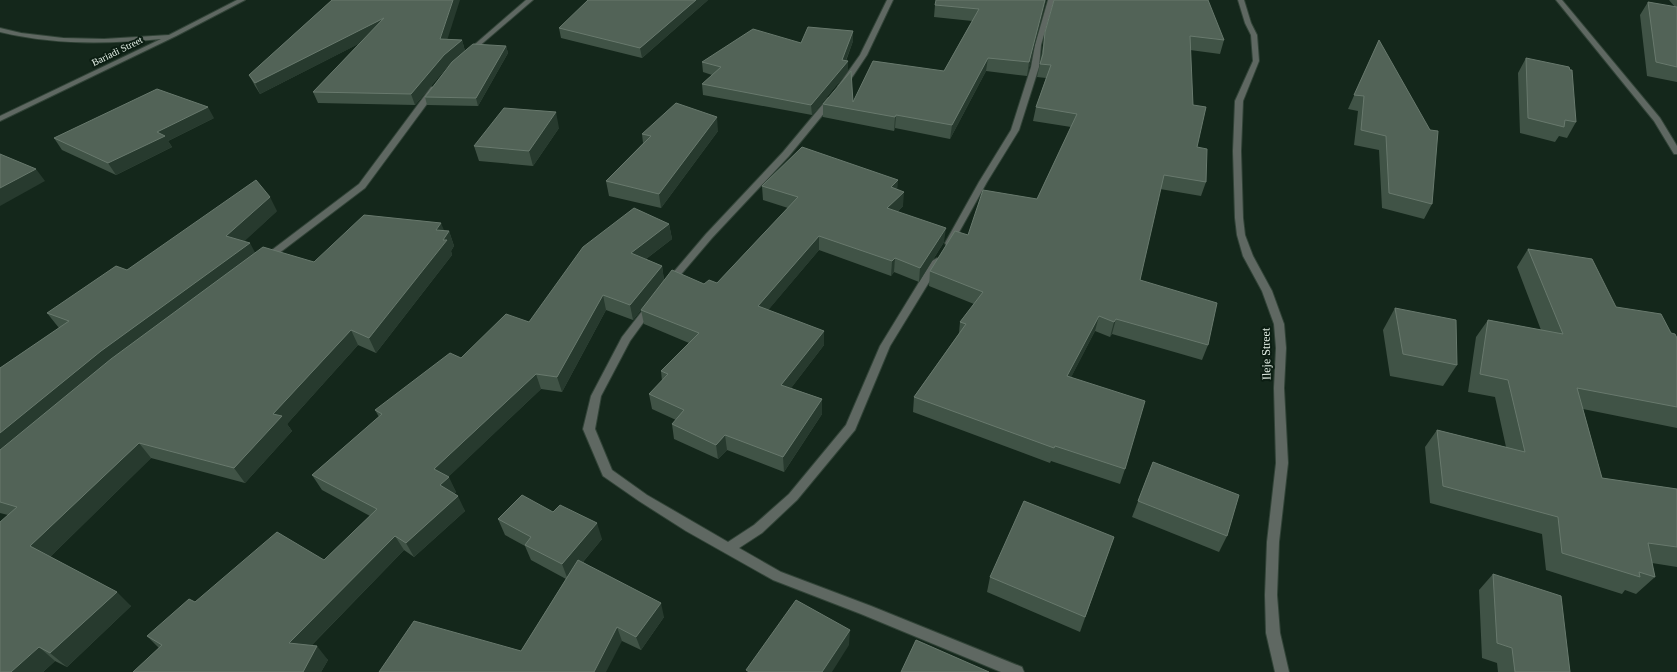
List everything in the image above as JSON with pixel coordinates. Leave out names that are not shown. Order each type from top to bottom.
[{"type":"street","name":"Bariadi Street","points":[[0,119],[174,35],[242,0]]},
{"type":"street","points":[[462,58],[530,0]]},
{"type":"street","points":[[890,0],[872,42],[862,61],[849,78],[786,154],[709,236],[659,295],[626,340],[596,396],[589,429],[606,472],[643,498],[727,549],[777,576],[866,610],[1017,672]]},
{"type":"street","points":[[727,549],[758,529],[793,498],[851,427],[885,346],[943,252],[982,182],[1015,130],[1035,67],[1038,45],[1051,0]]},
{"type":"street","name":"Ileje Street","points":[[1241,0],[1248,23],[1254,35],[1256,61],[1239,101],[1237,151],[1239,218],[1241,235],[1248,256],[1266,291],[1279,324],[1281,348],[1279,388],[1282,463],[1273,542],[1271,595],[1273,633],[1282,672]]},
{"type":"street","points":[[1559,0],[1656,120],[1677,152]]},
{"type":"street","points":[[0,30],[36,38],[68,42],[104,41],[174,35]]},
{"type":"street","points":[[260,263],[362,186],[413,116],[442,80]]},
{"type":"building","points":[[332,0],[453,0],[440,39],[462,40],[444,55],[411,94],[313,92],[384,18],[255,83],[249,75]]},
{"type":"building","points":[[588,0],[696,0],[640,48],[559,28]]},
{"type":"building","points":[[936,0],[1045,0],[1029,62],[988,58],[952,125],[896,115],[895,117],[823,104],[851,71],[853,102],[873,61],[944,71],[979,9],[935,5]]},
{"type":"building","points":[[1054,0],[1208,0],[1224,40],[1190,36],[1193,105],[1206,107],[1197,147],[1207,149],[1206,182],[1164,175],[1140,280],[1217,303],[1208,345],[1116,319],[1114,322],[1099,316],[1067,376],[1145,401],[1125,469],[1055,446],[1054,448],[914,397],[966,324],[960,322],[983,292],[930,271],[955,231],[968,235],[983,190],[1037,199],[1077,114],[1036,107],[1051,65],[1040,64],[1043,54],[1045,32]]},
{"type":"building","points":[[1648,2],[1677,7],[1677,67],[1656,62]]},
{"type":"building","points":[[808,27],[853,31],[842,60],[848,61],[811,105],[702,84],[721,67],[702,62],[753,29],[801,43]]},
{"type":"building","points":[[1379,40],[1430,130],[1438,131],[1432,204],[1389,193],[1386,136],[1361,130],[1364,96],[1354,95]]},
{"type":"building","points":[[473,44],[506,46],[476,98],[425,97],[452,62]]},
{"type":"building","points":[[1526,58],[1569,67],[1570,70],[1572,70],[1576,122],[1565,120],[1564,127],[1528,118]]},
{"type":"building","points":[[157,89],[208,107],[157,132],[165,136],[108,163],[54,138]]},
{"type":"building","points":[[676,103],[717,117],[659,194],[606,181],[651,136],[642,134]]},
{"type":"building","points":[[504,108],[556,112],[529,151],[474,146]]},
{"type":"building","points":[[802,147],[898,180],[891,187],[904,192],[887,208],[946,228],[920,268],[895,258],[892,261],[819,236],[758,306],[824,331],[781,385],[822,399],[783,457],[725,435],[716,445],[672,424],[684,410],[649,394],[668,374],[661,371],[699,333],[641,310],[672,270],[704,284],[709,280],[717,283],[798,197],[762,186]]},
{"type":"building","points":[[0,154],[36,169],[0,188]]},
{"type":"building","points":[[256,180],[270,197],[226,236],[250,243],[101,351],[0,433],[0,368],[69,321],[47,313],[116,266],[127,270]]},
{"type":"building","points":[[634,208],[669,224],[631,253],[662,266],[630,305],[603,295],[557,377],[536,374],[434,469],[449,477],[440,485],[458,496],[406,543],[395,536],[289,643],[317,646],[303,672],[133,672],[162,645],[147,636],[189,599],[195,602],[277,532],[324,560],[377,509],[312,475],[382,414],[375,410],[450,353],[461,358],[506,314],[529,322],[583,247]]},
{"type":"building","points":[[364,215],[441,223],[436,230],[449,231],[443,240],[447,240],[369,338],[351,330],[273,414],[282,416],[234,468],[139,443],[30,546],[117,592],[50,653],[39,647],[11,672],[0,672],[0,522],[17,507],[0,502],[0,450],[111,359],[263,247],[314,262]]},
{"type":"building","points":[[1528,249],[1592,259],[1616,307],[1661,314],[1671,333],[1675,334],[1677,338],[1677,407],[1577,388],[1602,478],[1677,489],[1677,547],[1648,543],[1655,577],[1639,572],[1640,577],[1562,553],[1558,517],[1443,486],[1437,430],[1525,452],[1508,380],[1480,374],[1488,320],[1563,334]]},
{"type":"building","points":[[1395,308],[1456,320],[1457,365],[1403,354]]},
{"type":"building","points":[[1153,462],[1239,495],[1227,536],[1138,501]]},
{"type":"building","points":[[522,495],[553,512],[560,505],[597,523],[562,564],[525,545],[531,537],[498,519]]},
{"type":"building","points":[[1024,501],[1114,537],[1085,617],[990,577]]},
{"type":"building","points":[[578,560],[661,603],[636,637],[617,627],[594,672],[379,672],[414,621],[521,651]]},
{"type":"building","points":[[1493,574],[1561,596],[1570,672],[1515,672],[1512,648],[1497,643]]},
{"type":"building","points":[[796,600],[850,630],[822,672],[749,672],[746,670]]},
{"type":"building","points":[[916,640],[989,672],[901,672]]}]
